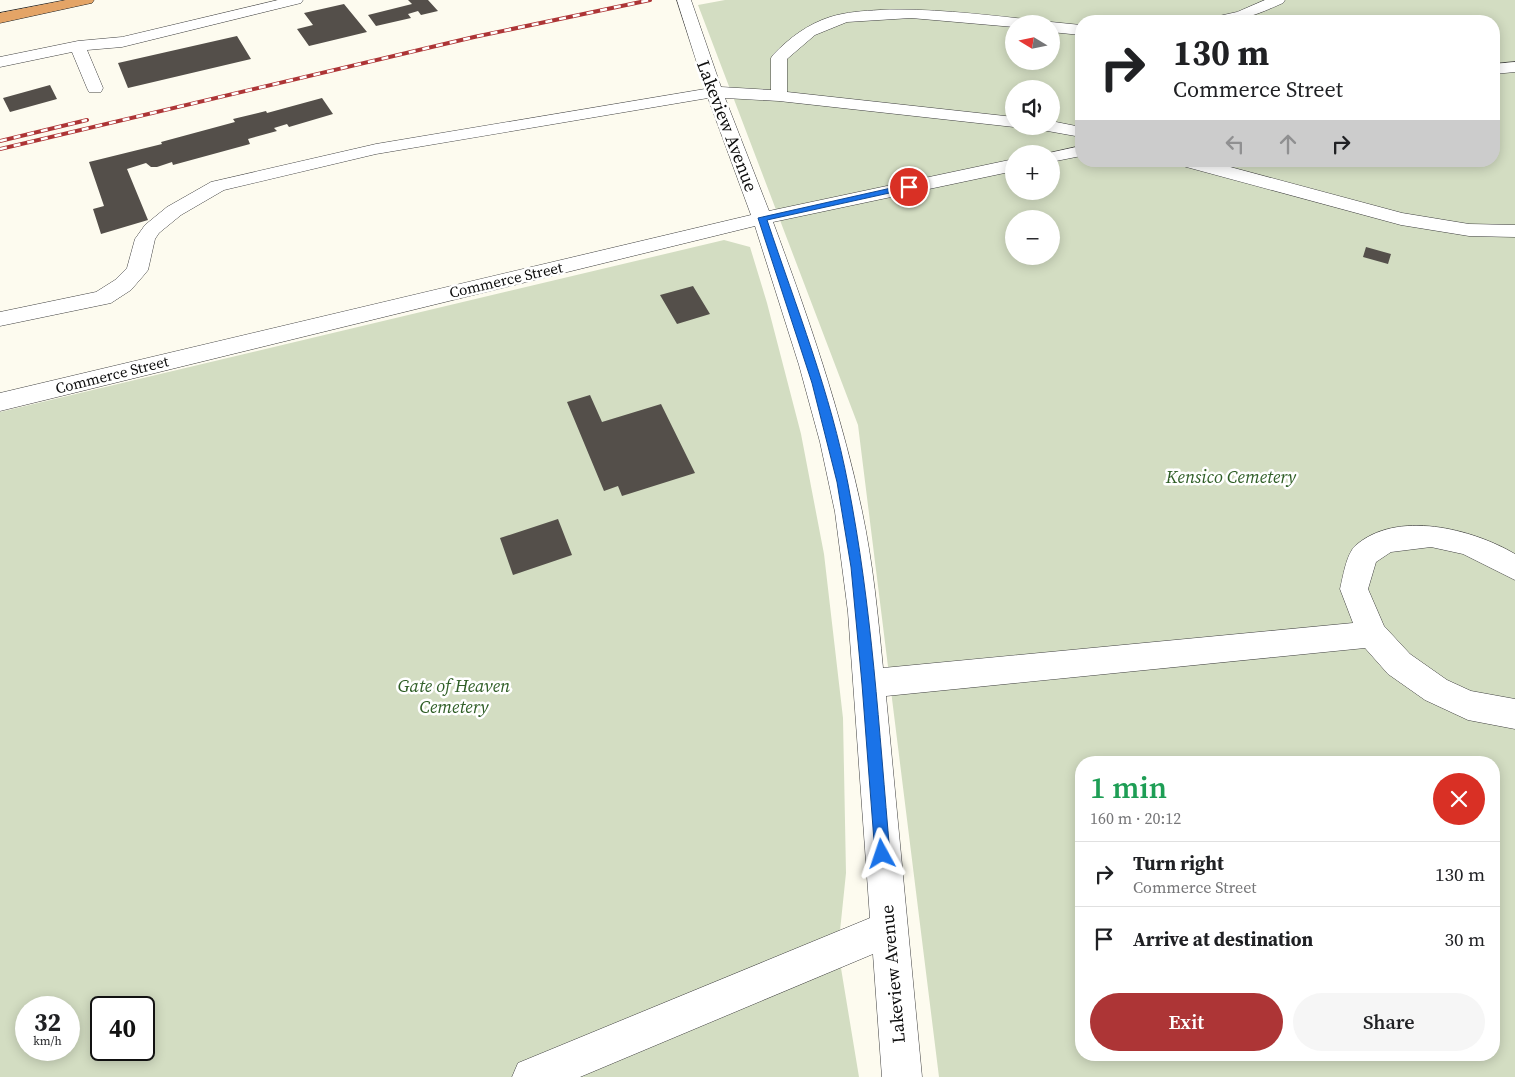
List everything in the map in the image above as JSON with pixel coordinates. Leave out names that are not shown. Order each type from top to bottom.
[{"type":"highway","points":[[0,8],[40,0]]},
{"type":"highway","points":[[0,18],[86,0]]},
{"type":"street","points":[[0,62],[78,46],[122,42],[296,0]]},
{"type":"street","name":"Lakeview Avenue","points":[[684,0],[702,60],[716,92],[762,218],[817,383],[842,482],[857,567],[869,684],[902,1077]]},
{"type":"street","points":[[1242,15],[1278,0]]},
{"type":"street","points":[[779,96],[779,58],[790,46],[811,31],[833,21],[861,16],[915,14],[1005,22]]},
{"type":"street","points":[[1060,28],[1075,29]]},
{"type":"street","points":[[78,46],[95,88]]},
{"type":"street","points":[[1500,68],[1515,67]]},
{"type":"street","points":[[0,319],[103,298],[110,294],[124,285],[137,270],[145,239],[152,229],[174,211],[218,186],[376,149],[716,92],[779,96],[1005,121]]},
{"type":"street","points":[[1060,128],[1075,131]]},
{"type":"street","points":[[1060,155],[1075,152]]},
{"type":"street","name":"Commerce Street","points":[[0,402],[762,218],[1005,167]]},
{"type":"street","points":[[1208,167],[1401,219],[1468,230],[1515,231]]},
{"type":"street","points":[[1515,568],[1492,554],[1467,544],[1431,536],[1385,541],[1364,555],[1354,589],[1372,634],[1400,664],[1436,690],[1468,705],[1515,714]]},
{"type":"street","points":[[869,684],[1372,634]]},
{"type":"street","points":[[532,1077],[889,929]]},
{"type":"green space","name":"Kensico Cemetery","points":[[725,0],[1515,0],[1515,1077],[939,1077],[858,425],[698,5]]},
{"type":"green space","name":"Gate of Heaven Cemetery","points":[[724,240],[750,247],[767,303],[801,434],[824,554],[843,718],[846,873],[838,950],[859,1077],[0,1077],[0,412]]},
{"type":"building","points":[[408,0],[428,0],[438,11],[421,15],[418,11],[408,14],[411,18],[376,26],[368,15],[412,4]]},
{"type":"building","points":[[344,4],[367,32],[309,46],[297,29],[313,25],[304,13]]},
{"type":"building","points":[[237,36],[251,59],[128,88],[118,63]]},
{"type":"building","points":[[50,85],[57,99],[10,112],[3,98]]},
{"type":"building","points":[[322,98],[333,114],[289,127],[287,124],[274,128],[277,131],[248,139],[250,144],[173,165],[172,162],[151,167],[146,163],[127,169],[148,220],[101,234],[93,209],[104,206],[89,162],[162,144],[161,142],[235,122],[233,119],[266,111],[267,113]]},
{"type":"building","points":[[1366,247],[1391,254],[1388,264],[1363,257]]},
{"type":"building","points":[[693,286],[710,314],[677,324],[660,295]]},
{"type":"building","points":[[590,395],[602,422],[661,404],[695,473],[622,496],[618,486],[604,491],[567,402]]},
{"type":"building","points":[[558,519],[572,555],[513,575],[500,538]]},
{"type":"railway","points":[[0,149],[474,37],[650,0]]},
{"type":"railway","points":[[0,141],[87,120]]},
{"type":"route","points":[[882,854],[869,684],[857,567],[842,482],[817,383],[762,218],[909,187]]}]
